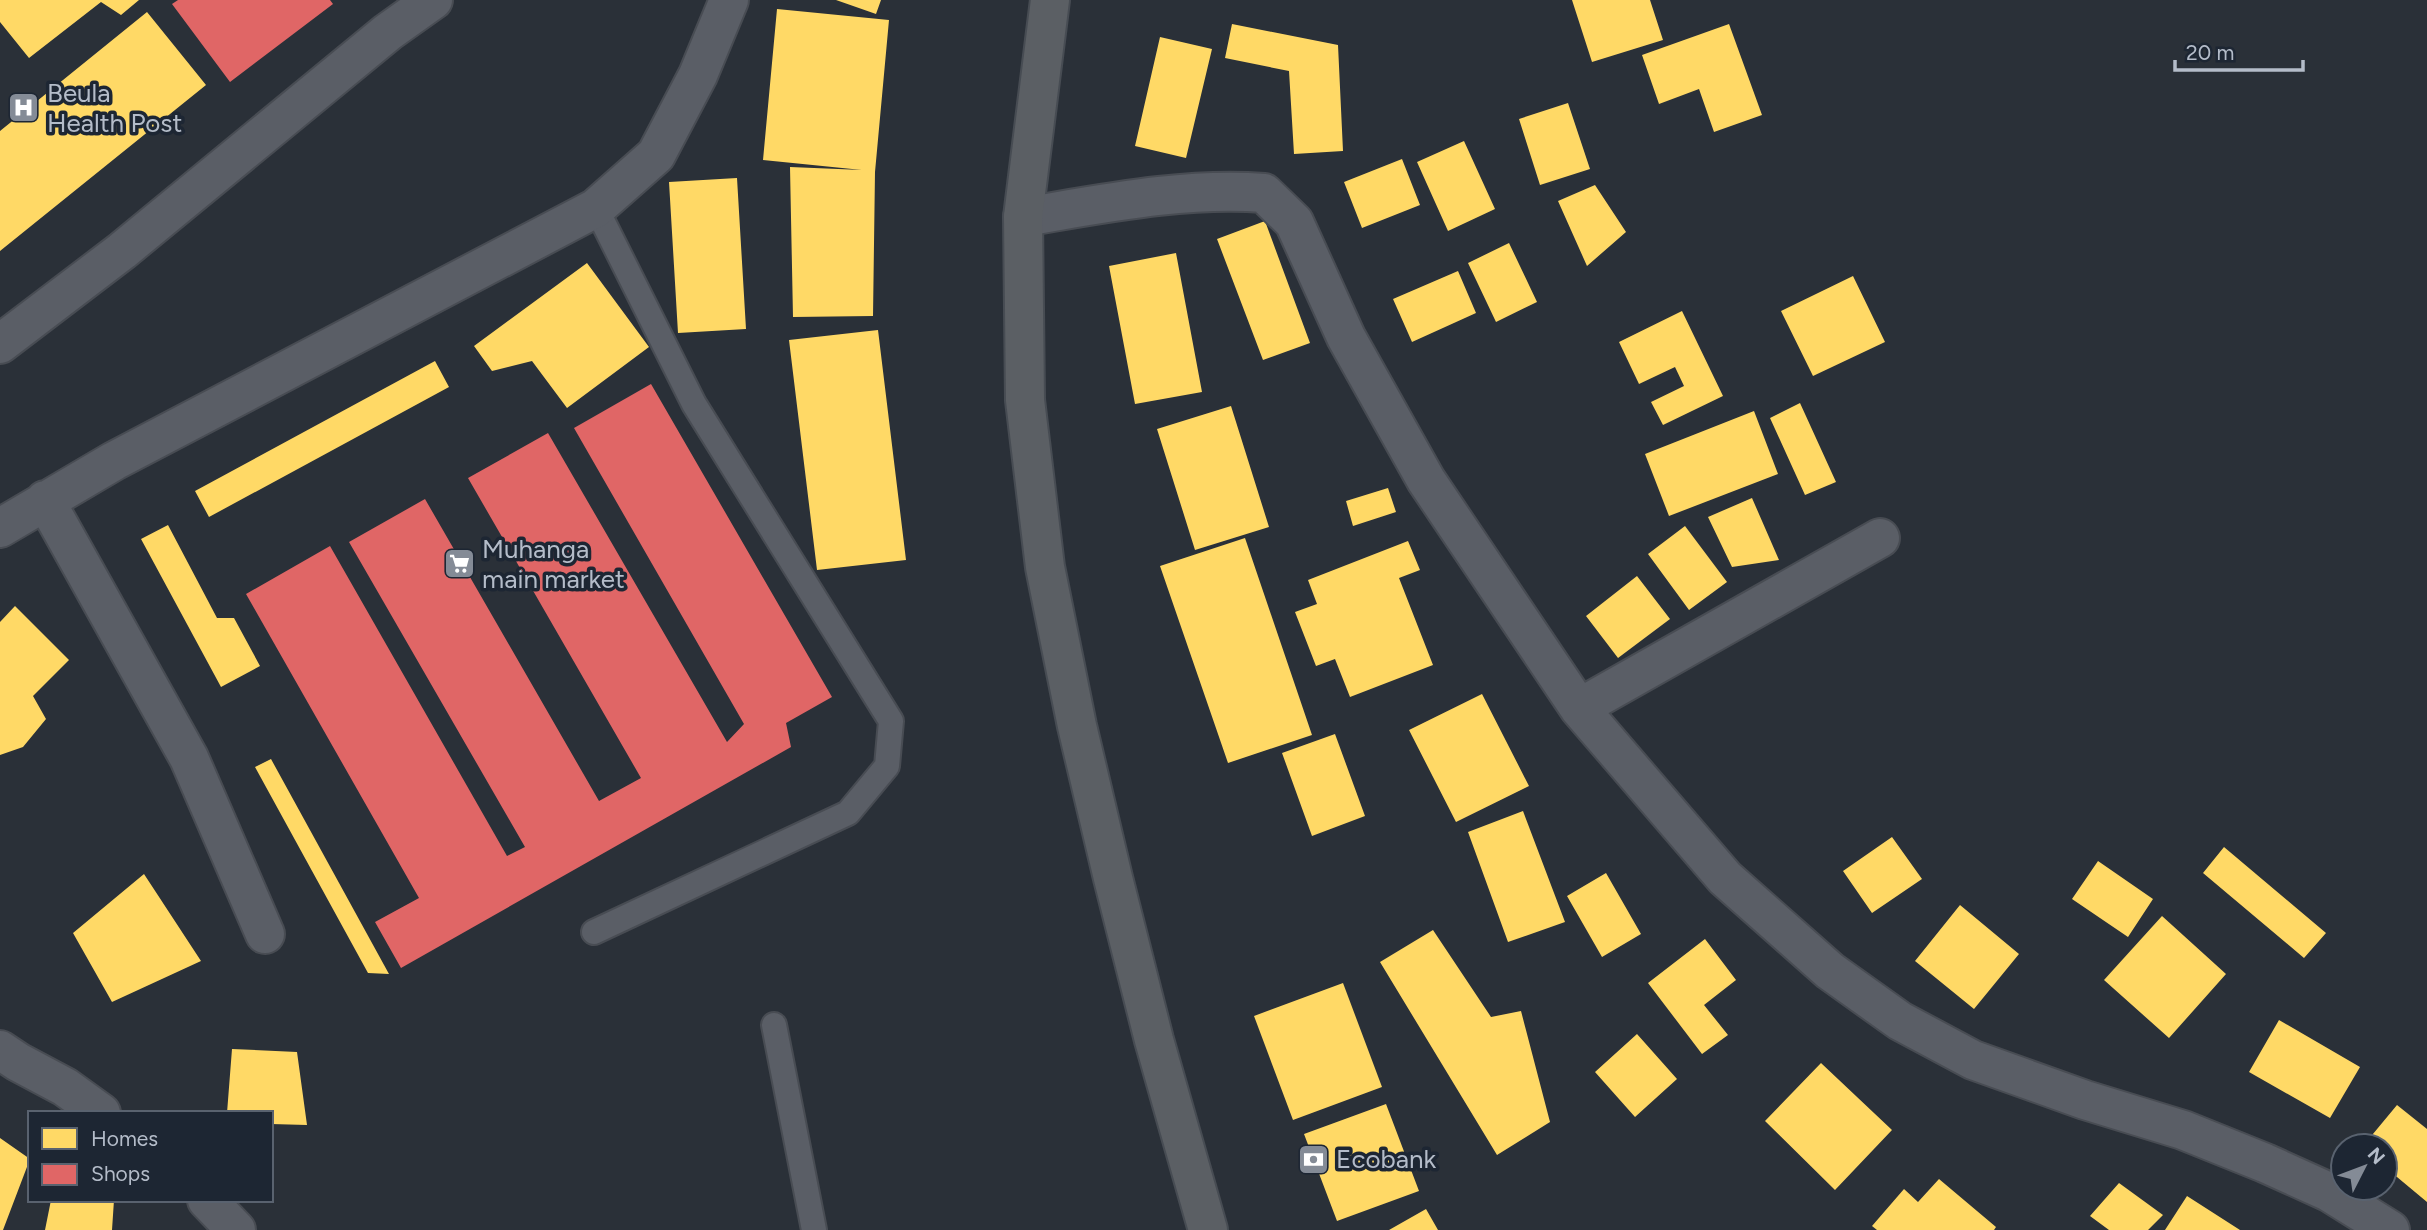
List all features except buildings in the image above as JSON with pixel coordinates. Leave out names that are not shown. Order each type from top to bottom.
[{"type":"highway","points":[[1050,0],[1023,217],[1025,400],[1045,567],[1077,726],[1113,878],[1154,1040],[1208,1230]]},
{"type":"street","points":[[0,344],[122,251],[388,32],[433,0]]},
{"type":"street","points":[[3,517],[45,500],[114,461],[596,208],[656,155],[698,75],[729,0]]},
{"type":"street","points":[[1023,217],[1225,190],[1264,193],[1294,222],[1346,337],[1426,480],[1579,708],[1725,878],[1830,971],[1900,1021],[1973,1060],[2085,1100],[2183,1130],[2265,1163],[2329,1192],[2390,1230]]},
{"type":"street","points":[[45,500],[189,758],[265,934]]},
{"type":"street","points":[[1579,708],[1880,538]]},
{"type":"street","points":[[0,1050],[65,1087],[98,1111]]},
{"type":"street","points":[[209,1202],[236,1230]]},
{"type":"lane","points":[[594,932],[848,813],[887,766],[891,721],[694,404],[596,208]]},
{"type":"lane","points":[[774,1025],[814,1230]]},
{"type":"place","name":"Beula Health Post","points":[[24,108]]},
{"type":"place","name":"Muhanga main market","points":[[459,564]]},
{"type":"place","name":"Ecobank","points":[[1313,1159]]}]
